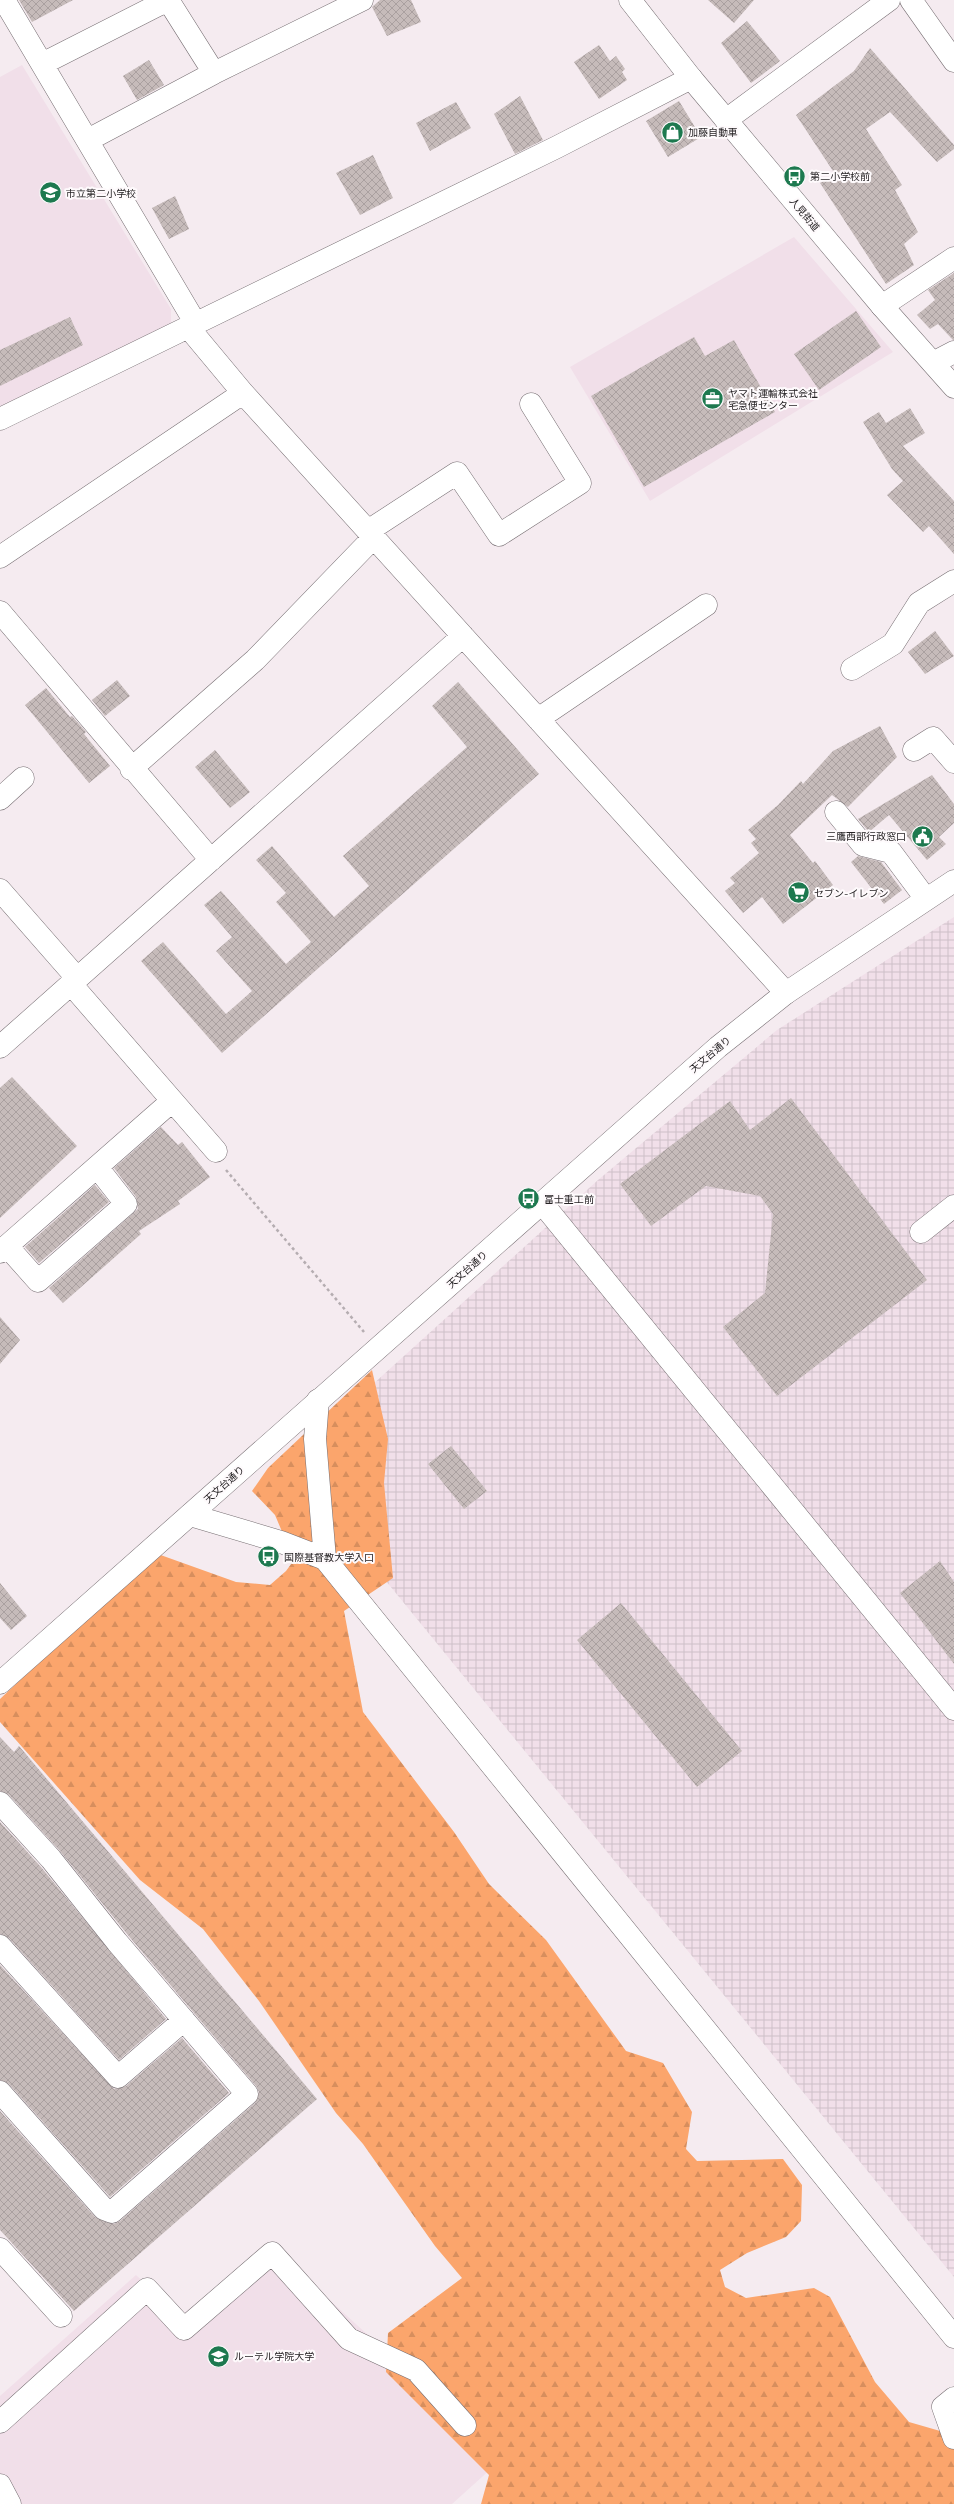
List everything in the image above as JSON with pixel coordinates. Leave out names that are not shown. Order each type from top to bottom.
[{"type":"street","points":[[4,0],[88,140],[192,326],[243,393],[786,993]]},
{"type":"street","points":[[42,64],[168,0],[214,73]]},
{"type":"street","points":[[88,140],[214,73],[362,0]]},
{"type":"street","name":"人見街道","points":[[630,0],[726,120],[882,306],[954,387]]},
{"type":"street","points":[[726,120],[889,0]]},
{"type":"street","points":[[911,0],[954,61]]},
{"type":"street","points":[[0,420],[557,147],[691,78]]},
{"type":"street","points":[[882,306],[954,258]]},
{"type":"street","points":[[933,363],[954,352]]},
{"type":"street","points":[[0,557],[243,393]]},
{"type":"street","points":[[131,769],[255,660],[371,534],[457,472],[499,535],[580,483],[531,404]]},
{"type":"street","points":[[852,669],[892,644],[919,602],[954,581]]},
{"type":"street","points":[[538,719],[706,605]]},
{"type":"street","points":[[0,612],[131,769],[211,860]]},
{"type":"street","points":[[3,1039],[74,981],[463,636]]},
{"type":"street","points":[[914,750],[933,738],[954,762]]},
{"type":"street","points":[[0,799],[23,778]]},
{"type":"street","points":[[836,812],[863,844],[891,852],[926,899]]},
{"type":"street","name":"天文台通り","points":[[0,1683],[689,1072],[786,993],[954,881]]},
{"type":"street","points":[[0,890],[172,1101],[216,1151]]},
{"type":"street","points":[[97,1167],[126,1204],[38,1281],[3,1249],[172,1101]]},
{"type":"street","points":[[542,1203],[954,1710]]},
{"type":"street","points":[[921,1232],[954,1206]]},
{"type":"street","points":[[318,1400],[315,1439],[325,1559]]},
{"type":"street","points":[[190,1515],[281,1542],[325,1559],[954,2337]]},
{"type":"street","points":[[0,1803],[51,1859],[246,2094],[112,2212],[104,2209],[0,2092]]},
{"type":"street","points":[[0,1946],[118,2077],[184,2020]]},
{"type":"street","points":[[0,2249],[61,2316]]},
{"type":"street","points":[[0,2422],[147,2289],[184,2329],[272,2253],[349,2339],[416,2370],[465,2425]]},
{"type":"street","points":[[954,2398],[943,2407],[954,2438]]},
{"type":"street","points":[[0,2485],[10,2504]]},
{"type":"path","points":[[216,1151],[222,1165],[378,1348]]},
{"type":"shaded area","name":"市立第二小学校","points":[[22,65],[171,309],[171,326],[0,410],[0,77]]},
{"type":"shaded area","points":[[794,237],[893,352],[650,501],[570,367]]},
{"type":"shaded area","points":[[954,917],[954,2277],[328,1510],[318,1434],[598,1180],[777,1030]]},
{"type":"shaded area","name":"ルーテル学院大学","points":[[268,2244],[503,2458],[452,2504],[0,2504],[0,2396],[136,2275],[180,2317]]},
{"type":"green space","points":[[372,1370],[388,1439],[384,1483],[393,1578],[344,1611],[363,1712],[454,1832],[489,1884],[546,1940],[626,2051],[663,2063],[692,2112],[686,2149],[697,2161],[783,2159],[802,2185],[801,2221],[786,2237],[747,2253],[720,2270],[725,2287],[746,2298],[814,2288],[830,2297],[875,2382],[909,2422],[954,2435],[954,2504],[481,2504],[489,2475],[386,2372],[388,2333],[462,2278],[435,2246],[363,2144],[336,2113],[259,2001],[203,1929],[140,1880],[0,1722],[0,1699],[155,1553],[236,1582],[270,1585],[286,1571],[294,1560],[275,1515],[252,1491],[268,1468]]},
{"type":"building","points":[[19,0],[73,0],[32,22]]},
{"type":"building","points":[[380,0],[411,0],[421,22],[387,36],[372,7]]},
{"type":"building","points":[[708,0],[754,0],[734,23]]},
{"type":"building","points":[[747,21],[780,61],[751,83],[721,43]]},
{"type":"building","points":[[599,45],[610,61],[616,56],[625,69],[622,72],[627,80],[599,99],[574,62]]},
{"type":"building","points":[[870,48],[954,145],[954,149],[937,162],[890,112],[866,129],[902,185],[895,190],[918,232],[904,244],[914,265],[886,284],[820,183],[835,174],[796,115],[854,71]]},
{"type":"building","points":[[149,60],[164,85],[137,100],[123,76]]},
{"type":"building","points":[[520,96],[543,140],[515,154],[494,114]]},
{"type":"building","points":[[679,101],[701,137],[668,157],[646,121]]},
{"type":"building","points":[[456,102],[471,128],[430,151],[416,123]]},
{"type":"building","points":[[373,155],[393,198],[360,215],[336,173]]},
{"type":"building","points":[[175,196],[189,229],[169,239],[152,208]]},
{"type":"building","points":[[954,273],[953,340],[938,324],[930,329],[917,315],[935,300],[928,290]]},
{"type":"building","points":[[856,311],[881,347],[819,390],[794,354]]},
{"type":"building","points":[[70,317],[83,345],[0,386],[0,350]]},
{"type":"building","points":[[694,337],[705,356],[734,340],[775,412],[644,487],[591,396]]},
{"type":"building","points":[[910,408],[925,433],[903,446],[954,501],[954,554],[929,526],[923,532],[887,495],[903,481],[892,469],[863,422],[879,412],[886,423]]},
{"type":"building","points":[[935,631],[954,656],[925,674],[908,652]]},
{"type":"building","points":[[117,680],[130,696],[105,716],[92,700]]},
{"type":"building","points":[[458,682],[539,774],[222,1053],[141,961],[163,942],[226,1014],[252,991],[216,951],[232,937],[204,905],[221,891],[286,964],[311,942],[276,902],[286,893],[256,860],[272,846],[334,917],[369,886],[343,856],[467,747],[432,706]]},
{"type":"building","points":[[46,688],[70,717],[72,716],[86,732],[84,734],[110,766],[89,783],[25,705]]},
{"type":"building","points":[[880,726],[897,757],[848,807],[832,795],[790,835],[813,863],[815,861],[833,885],[783,924],[762,897],[743,913],[725,891],[735,883],[730,878],[759,853],[751,843],[756,839],[748,830],[778,805],[801,781],[803,784],[833,751]]},
{"type":"building","points":[[215,750],[250,792],[230,808],[195,767]]},
{"type":"building","points":[[932,775],[954,804],[954,823],[939,837],[946,844],[927,860],[889,815],[869,832],[858,819]]},
{"type":"building","points":[[858,856],[881,862],[902,890],[884,904],[851,862]]},
{"type":"building","points":[[12,1077],[77,1146],[0,1218],[0,1088]]},
{"type":"building","points":[[791,1098],[927,1280],[777,1396],[723,1327],[765,1293],[773,1214],[760,1196],[706,1186],[651,1226],[620,1184],[730,1101],[750,1130]]},
{"type":"building","points":[[161,1127],[178,1145],[182,1142],[210,1177],[178,1201],[180,1204],[139,1231],[141,1234],[63,1303],[49,1288],[138,1209],[136,1197],[114,1168]]},
{"type":"building","points":[[95,1185],[109,1202],[39,1263],[25,1247]]},
{"type":"building","points":[[0,1317],[20,1340],[0,1364]]},
{"type":"building","points":[[451,1446],[487,1491],[464,1509],[428,1464]]},
{"type":"building","points":[[940,1561],[954,1582],[954,1664],[900,1593]]},
{"type":"building","points":[[0,1583],[27,1616],[11,1630],[0,1618]]},
{"type":"building","points":[[621,1603],[742,1751],[697,1787],[577,1640]]},
{"type":"building","points":[[0,1737],[14,1752],[19,1746],[317,2099],[74,2311],[0,2230],[0,2111],[95,2217],[114,2224],[120,2221],[255,2103],[259,2092],[256,2086],[127,1934],[60,1851],[9,1795],[0,1791]]},
{"type":"building","points":[[0,1822],[41,1867],[166,2019],[119,2060],[9,1938],[0,1934]]},
{"type":"building","points":[[0,1965],[114,2089],[126,2086],[182,2038],[229,2093],[110,2197],[9,2084],[0,2080]]},
{"type":"place","name":"加藤自動車","points":[[673,132]]},
{"type":"place","name":"第二小学校前","points":[[795,176]]},
{"type":"place","name":"市立第二小学校","points":[[50,193]]},
{"type":"place","name":"ヤマト運輸株式会社 宅急便センター","points":[[712,399]]},
{"type":"place","name":"三鷹西部行政窓口","points":[[922,836]]},
{"type":"place","name":"セブン-イレブン","points":[[799,893]]},
{"type":"place","name":"富士重工前","points":[[528,1199]]},
{"type":"place","name":"国際基督教大学入口","points":[[268,1557]]},
{"type":"place","name":"ルーテル学院大学","points":[[218,2356]]}]
